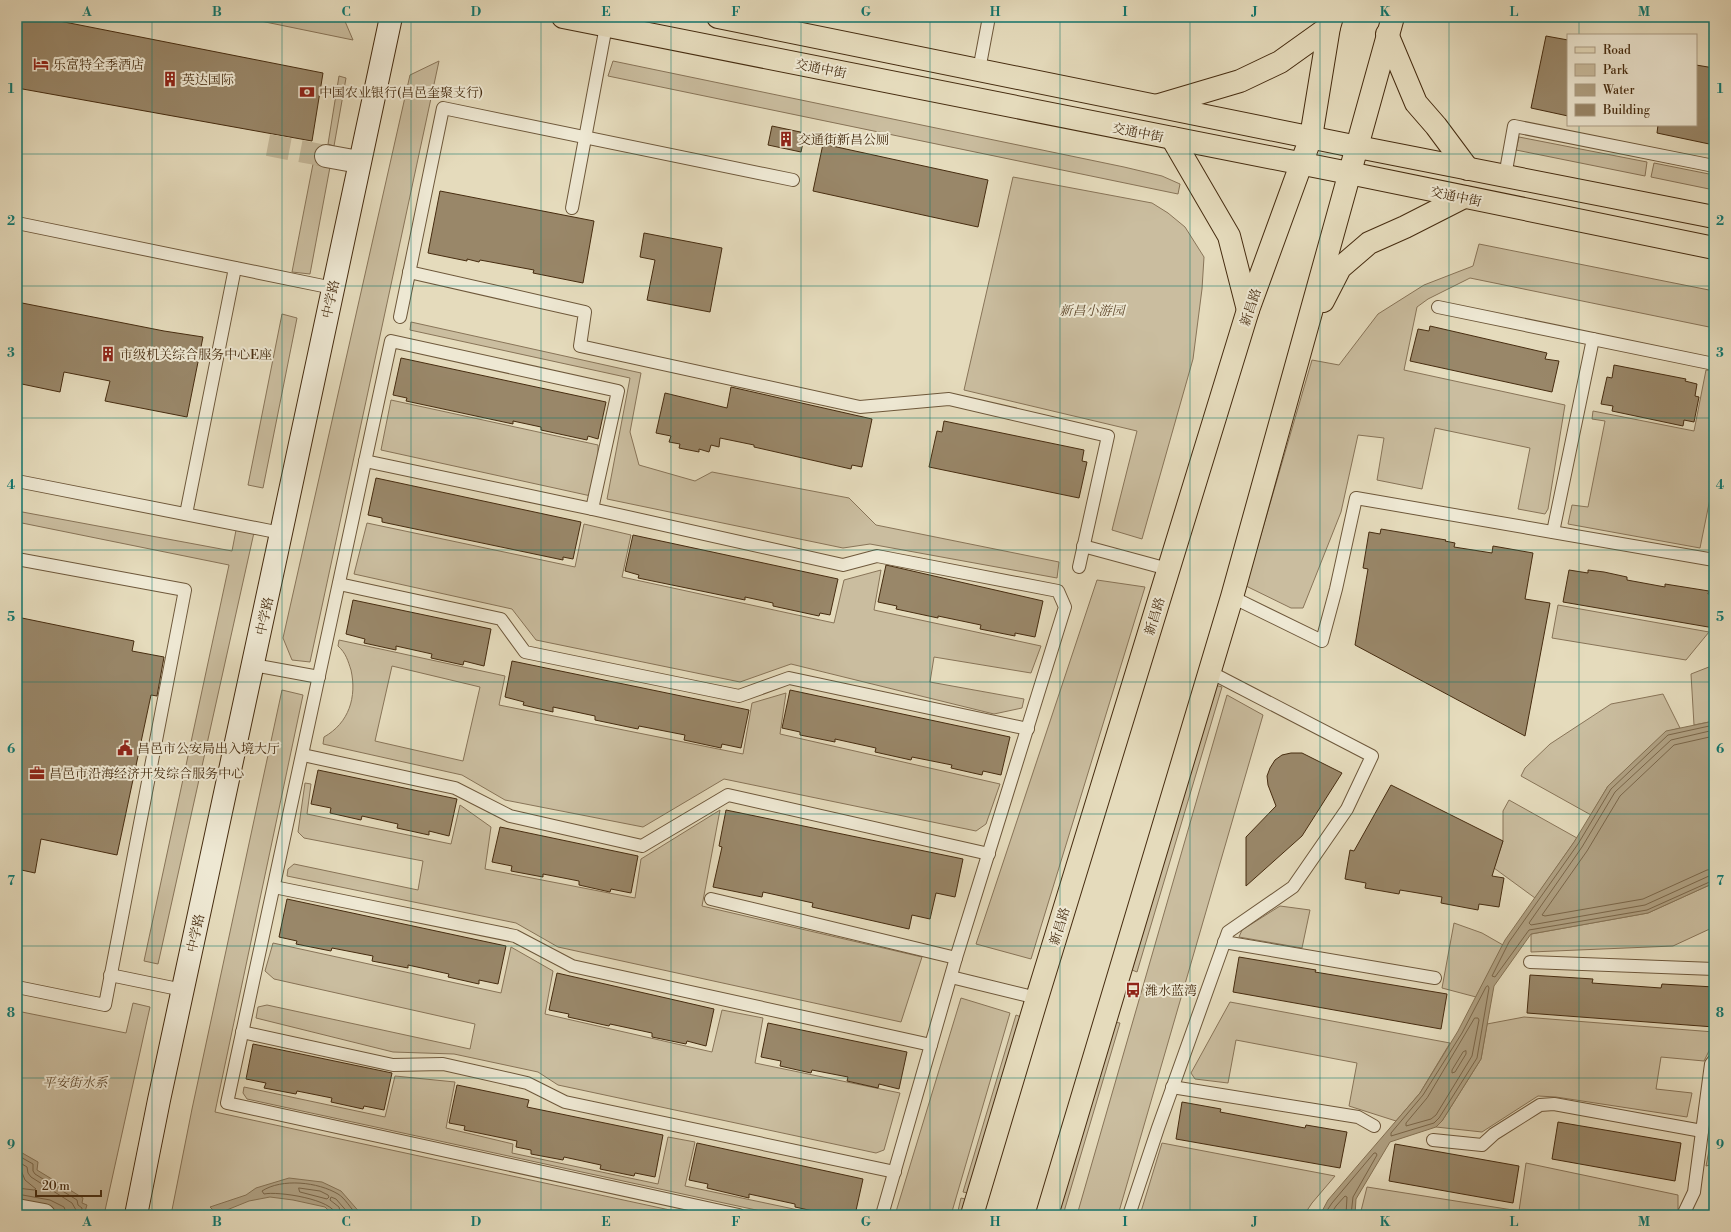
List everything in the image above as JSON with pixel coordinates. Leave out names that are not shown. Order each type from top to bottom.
[{"type":"main road","name":"交通中街","points":[[562,17],[1302,164],[1714,248]]},
{"type":"main road","points":[[718,17],[1714,218]]},
{"type":"main road","points":[[1156,106],[1240,81],[1280,62],[1330,22]]},
{"type":"main road","name":"新昌路","points":[[972,1215],[1248,310],[1311,137],[1330,22]]},
{"type":"main road","points":[[1047,1215],[1232,597],[1349,174],[1358,147],[1390,26]]},
{"type":"main road","points":[[1390,26],[1416,103],[1436,126],[1468,169]]},
{"type":"main road","points":[[1172,138],[1229,236],[1248,310]]},
{"type":"main road","points":[[1306,332],[1340,268],[1369,243],[1405,227],[1464,197]]},
{"type":"street","name":"中学路","points":[[136,1215],[282,533],[390,17]]},
{"type":"street","points":[[326,156],[359,162]]},
{"type":"street","points":[[17,1210],[44,1215]]},
{"type":"lane","points":[[979,70],[989,17]]},
{"type":"lane","points":[[572,208],[606,26]]},
{"type":"lane","points":[[400,317],[443,108],[793,180]]},
{"type":"lane","points":[[1505,176],[1514,126],[1714,166]]},
{"type":"lane","points":[[17,223],[333,288]]},
{"type":"lane","points":[[186,514],[235,268]]},
{"type":"lane","points":[[409,272],[585,312],[580,346],[860,407],[949,399],[1108,436],[1079,567]]},
{"type":"lane","points":[[1438,307],[1714,364]]},
{"type":"lane","points":[[1552,532],[1593,339]]},
{"type":"lane","points":[[592,509],[618,391],[391,341],[227,1103],[739,1215]]},
{"type":"lane","points":[[365,461],[592,509],[843,565],[877,556],[1058,591],[1065,607],[956,958],[882,1215]]},
{"type":"lane","points":[[17,481],[282,533]]},
{"type":"lane","points":[[1232,597],[1322,641],[1336,589],[1356,498],[1714,560]]},
{"type":"lane","points":[[1083,546],[1168,569]]},
{"type":"lane","points":[[17,559],[185,590],[105,1005],[17,987]]},
{"type":"lane","points":[[339,584],[501,619],[525,652],[739,696],[789,678],[1028,729]]},
{"type":"lane","points":[[253,665],[319,677]]},
{"type":"lane","points":[[1129,1215],[1172,1087],[1228,932],[1293,887],[1347,809],[1372,756],[1210,672]]},
{"type":"lane","points":[[302,754],[455,788],[510,816],[642,846],[728,795],[989,854]]},
{"type":"lane","points":[[274,887],[515,936],[572,966],[931,1045]]},
{"type":"lane","points":[[711,900],[956,958]]},
{"type":"lane","points":[[1224,942],[1434,978]]},
{"type":"lane","points":[[1530,962],[1714,969]]},
{"type":"lane","points":[[110,975],[183,990]]},
{"type":"lane","points":[[951,977],[1037,998]]},
{"type":"lane","points":[[242,1032],[393,1064],[443,1064],[527,1083],[565,1102],[895,1172]]},
{"type":"lane","points":[[1683,1215],[1694,1192],[1713,1063]]},
{"type":"lane","points":[[1172,1087],[1358,1117],[1374,1126]]},
{"type":"lane","points":[[1433,1140],[1482,1145],[1494,1134],[1540,1105],[1554,1104],[1702,1131]]},
{"type":"green space","points":[[241,17],[340,17],[344,19],[353,40]]},
{"type":"green space","points":[[439,61],[310,662],[292,660],[283,638],[410,75]]},
{"type":"green space","points":[[613,61],[1124,167],[1162,176],[1180,184],[1178,194],[608,76]]},
{"type":"green space","points":[[339,76],[346,78],[334,146],[328,144]]},
{"type":"green space","points":[[1519,137],[1647,162],[1645,176],[1516,150]]},
{"type":"green space","points":[[1654,163],[1714,175],[1714,190],[1651,177]]},
{"type":"green space","points":[[313,164],[330,167],[310,274],[292,272]]},
{"type":"green space","name":"新昌小游园","points":[[1013,177],[1152,203],[1168,213],[1185,227],[1204,257],[1202,289],[1193,359],[1142,539],[1112,530],[1137,431],[964,390]]},
{"type":"green space","points":[[1479,244],[1714,291],[1714,328],[1470,278],[1428,299],[1417,307],[1404,370],[1565,405],[1548,509],[1545,514],[1518,509],[1530,448],[1435,428],[1422,489],[1377,480],[1384,438],[1358,435],[1341,512],[1303,608],[1291,608],[1246,586],[1312,360],[1339,365],[1378,314],[1424,285],[1473,266]]},
{"type":"green space","points":[[282,314],[297,318],[263,488],[248,485]]},
{"type":"green space","points":[[411,322],[641,373],[630,432],[639,465],[695,481],[712,472],[849,498],[876,525],[1059,562],[1057,578],[870,544],[843,548],[607,499],[630,378],[410,330]]},
{"type":"green space","points":[[1706,370],[1714,371],[1714,479],[1700,548],[1568,524],[1572,505],[1588,507],[1605,421],[1592,419],[1593,411],[1694,431]]},
{"type":"green space","points":[[391,400],[598,445],[591,496],[381,450]]},
{"type":"green space","points":[[17,511],[232,551],[237,525],[255,528],[158,964],[144,961],[229,565],[17,522]]},
{"type":"green space","points":[[367,523],[575,567],[584,524],[631,535],[622,577],[834,623],[844,580],[881,570],[874,610],[1041,646],[1031,673],[934,657],[930,682],[1024,699],[1022,708],[994,714],[791,664],[740,682],[536,640],[512,609],[354,574]]},
{"type":"green space","points":[[1097,580],[1145,587],[1031,959],[976,944]]},
{"type":"green space","points":[[1558,605],[1709,632],[1686,660],[1552,638]]},
{"type":"green space","points":[[339,640],[505,676],[499,705],[743,754],[752,703],[786,693],[780,734],[1000,784],[986,824],[976,831],[724,779],[643,827],[505,800],[462,775],[323,744],[324,737],[333,731],[345,717],[352,699],[353,680],[351,670],[345,654],[338,646]],"holes":[[[392,666],[480,687],[463,761],[375,741]]]},
{"type":"green space","points":[[1714,665],[1714,721],[1694,725],[1691,674]]},
{"type":"green space","points":[[1215,685],[1222,687],[1137,972],[1132,970]]},
{"type":"green space","points":[[282,690],[303,695],[215,1112],[693,1215],[171,1215],[192,1109]]},
{"type":"green space","points":[[1663,694],[1680,728],[1666,732],[1608,786],[1591,815],[1521,776],[1525,768],[1550,744],[1611,704]]},
{"type":"green space","points":[[1227,695],[1263,715],[1118,1215],[1077,1215]]},
{"type":"green space","points":[[305,783],[311,784],[307,814],[451,844],[460,805],[491,827],[485,869],[635,898],[641,859],[720,810],[702,906],[922,957],[901,1022],[558,947],[516,923],[287,876],[288,869],[294,864],[418,890],[423,861],[304,838],[298,832]]},
{"type":"green space","points":[[1509,800],[1577,838],[1535,898],[1494,868],[1503,841],[1503,811]]},
{"type":"green space","points":[[1714,883],[1714,927],[1673,946],[1531,952],[1531,934],[1648,913]]},
{"type":"green space","points":[[1280,906],[1310,910],[1302,948],[1239,937],[1242,930]]},
{"type":"green space","points":[[1454,923],[1482,933],[1503,945],[1476,997],[1442,988]]},
{"type":"green space","points":[[273,943],[501,993],[511,947],[553,971],[545,1014],[712,1052],[722,1010],[763,1018],[755,1063],[900,1093],[884,1150],[876,1153],[558,1085],[538,1072],[454,1054],[393,1052],[256,1018],[258,1007],[267,1005],[470,1049],[475,1024],[274,979],[265,971]]},
{"type":"green space","points":[[961,998],[1010,1013],[951,1215],[895,1215]]},
{"type":"green space","points":[[1230,1002],[1450,1043],[1420,1093],[1396,1121],[1349,1106],[1357,1063],[1236,1040],[1228,1083],[1195,1079],[1191,1073]]},
{"type":"green space","name":"平安街水系","points":[[133,1003],[150,1007],[104,1215],[17,1215],[17,1011],[126,1033]]},
{"type":"green space","points":[[1016,1015],[1021,1017],[968,1193],[963,1192]]},
{"type":"green space","points":[[1524,1017],[1714,1032],[1714,1041],[1704,1061],[1661,1057],[1656,1089],[1692,1093],[1687,1117],[1556,1097],[1538,1096],[1482,1132],[1436,1127],[1442,1121],[1481,1059],[1487,1024]]},
{"type":"green space","points":[[1114,1022],[1120,1023],[1063,1215],[1056,1215]]},
{"type":"green space","points":[[395,1076],[455,1082],[446,1128],[513,1144],[512,1153],[658,1184],[668,1137],[695,1142],[685,1186],[822,1215],[779,1215],[247,1099],[243,1093],[244,1087],[385,1117]]},
{"type":"green space","points":[[1714,1125],[1714,1164],[1706,1166]]},
{"type":"green space","points":[[1162,1143],[1335,1176],[1312,1203],[1304,1215],[1140,1215]]},
{"type":"green space","points":[[1526,1163],[1678,1195],[1678,1212],[1676,1215],[1360,1215],[1367,1187],[1519,1211]]},
{"type":"green space","points":[[961,1198],[965,1199],[961,1215],[957,1215]]},
{"type":"water","points":[[1714,721],[1714,883],[1648,913],[1531,934],[1494,986],[1481,1059],[1442,1121],[1436,1127],[1390,1142],[1356,1199],[1355,1215],[1320,1215],[1328,1200],[1420,1093],[1458,1031],[1505,940],[1574,842],[1608,786],[1666,731]]},
{"type":"water","points":[[17,1150],[38,1162],[37,1170],[83,1198],[82,1203],[87,1205],[84,1215],[62,1215],[48,1209],[17,1202]]},
{"type":"water","points":[[289,1178],[322,1182],[341,1191],[362,1215],[333,1215],[325,1207],[270,1197],[249,1201],[217,1214],[210,1207],[246,1195],[256,1188]]},
{"type":"building","name":"英达国际","points":[[17,17],[39,17],[323,73],[312,141],[17,88]]},
{"type":"building","points":[[1546,36],[1567,40],[1567,116],[1531,108]]},
{"type":"building","points":[[1697,65],[1714,68],[1714,145],[1657,133],[1658,126],[1697,126]]},
{"type":"building","name":"交通街新昌公厕","points":[[772,126],[805,133],[801,152],[768,145]]},
{"type":"building","points":[[823,144],[988,180],[978,227],[813,191]]},
{"type":"building","points":[[440,191],[594,221],[583,283],[533,273],[534,270],[480,260],[479,262],[467,259],[467,261],[428,253]]},
{"type":"building","points":[[644,233],[722,248],[710,312],[647,300],[655,260],[640,257]]},
{"type":"building","name":"市级机关综合服务中心E座","points":[[17,302],[164,331],[203,337],[187,417],[105,401],[110,381],[64,372],[60,392],[17,383]]},
{"type":"building","points":[[1430,326],[1547,353],[1545,359],[1559,361],[1552,392],[1410,361],[1418,329],[1429,331]]},
{"type":"building","points":[[401,358],[606,402],[598,439],[588,436],[587,440],[541,430],[541,427],[513,421],[513,424],[406,401],[407,398],[393,395]]},
{"type":"building","points":[[1614,365],[1686,379],[1685,381],[1697,384],[1695,396],[1699,397],[1694,422],[1684,420],[1683,426],[1612,411],[1613,406],[1601,404],[1607,377],[1612,378]]},
{"type":"building","points":[[731,387],[872,419],[862,467],[852,465],[851,469],[720,438],[719,447],[711,445],[709,452],[699,449],[699,452],[679,448],[680,444],[669,442],[671,436],[656,433],[665,393],[727,408]]},
{"type":"building","points":[[944,421],[1084,450],[1082,461],[1087,462],[1079,498],[929,467],[937,431],[942,432]]},
{"type":"building","points":[[376,478],[581,522],[573,559],[563,557],[563,560],[382,522],[382,518],[368,515]]},
{"type":"building","points":[[1381,529],[1446,540],[1445,541],[1455,543],[1454,547],[1492,553],[1493,546],[1533,553],[1525,599],[1550,603],[1525,736],[1355,645],[1368,569],[1363,568],[1369,532],[1380,534]]},
{"type":"building","points":[[633,535],[838,579],[830,615],[820,613],[819,616],[773,606],[773,603],[745,597],[745,600],[638,578],[639,575],[625,571]]},
{"type":"building","points":[[886,565],[1043,601],[1035,637],[1015,633],[1015,636],[980,629],[981,625],[896,609],[897,606],[878,602]]},
{"type":"building","points":[[1569,570],[1588,573],[1588,570],[1604,572],[1627,577],[1627,580],[1665,587],[1665,584],[1709,591],[1708,594],[1714,595],[1714,628],[1563,602]]},
{"type":"building","points":[[353,600],[491,629],[484,666],[464,661],[463,665],[431,658],[432,654],[396,646],[396,650],[364,643],[365,639],[346,634]]},
{"type":"building","points":[[17,617],[134,641],[132,651],[164,657],[157,696],[151,695],[117,855],[41,839],[35,873],[17,869]]},
{"type":"building","points":[[512,661],[749,710],[741,748],[722,744],[721,748],[684,740],[685,735],[639,726],[638,729],[595,720],[595,716],[553,707],[553,712],[523,705],[524,702],[505,697]]},
{"type":"building","points":[[790,690],[1010,737],[1001,775],[983,771],[982,775],[951,768],[952,765],[912,757],[911,760],[875,752],[876,748],[835,739],[835,742],[800,735],[800,732],[782,728]]},
{"type":"building","points":[[1302,753],[1342,773],[1302,836],[1246,886],[1246,837],[1276,806],[1268,785],[1267,776],[1275,760],[1282,755]]},
{"type":"building","points":[[318,770],[457,799],[449,836],[429,831],[429,835],[397,828],[398,824],[362,816],[361,820],[330,813],[331,808],[311,804]]},
{"type":"building","points":[[1391,785],[1503,841],[1492,876],[1504,878],[1499,907],[1479,904],[1478,910],[1441,903],[1442,897],[1400,890],[1399,894],[1365,888],[1366,883],[1345,879],[1350,850],[1354,851]]},
{"type":"building","points":[[726,810],[963,859],[955,897],[936,893],[930,919],[912,915],[909,929],[812,907],[813,903],[763,892],[762,897],[713,887],[722,847],[719,846]]},
{"type":"building","points":[[500,827],[638,856],[631,893],[611,889],[610,892],[579,885],[579,881],[543,874],[543,877],[511,871],[512,866],[492,862]]},
{"type":"building","points":[[287,899],[506,946],[498,984],[479,980],[479,984],[448,977],[449,974],[408,965],[408,968],[372,961],[373,956],[332,948],[331,951],[296,944],[297,941],[279,937]]},
{"type":"building","points":[[1239,957],[1316,970],[1315,972],[1447,994],[1441,1029],[1233,992]]},
{"type":"building","points":[[557,973],[714,1009],[706,1046],[687,1041],[686,1044],[652,1037],[652,1033],[568,1017],[569,1014],[549,1010]]},
{"type":"building","points":[[1530,975],[1593,979],[1592,983],[1661,988],[1662,984],[1714,987],[1714,1027],[1527,1013]]},
{"type":"building","points":[[768,1023],[907,1052],[899,1089],[879,1084],[878,1088],[847,1081],[848,1077],[812,1070],[811,1073],[780,1066],[781,1061],[761,1057]]},
{"type":"building","points":[[253,1044],[392,1073],[384,1110],[364,1106],[363,1109],[331,1102],[332,1098],[297,1091],[296,1094],[264,1088],[266,1083],[246,1079]]},
{"type":"building","points":[[457,1085],[529,1100],[527,1107],[663,1135],[655,1177],[635,1173],[634,1176],[600,1169],[601,1165],[564,1157],[563,1160],[531,1154],[531,1150],[516,1147],[517,1141],[464,1130],[465,1126],[449,1123]]},
{"type":"building","points":[[1182,1102],[1221,1109],[1220,1112],[1305,1128],[1306,1125],[1347,1132],[1340,1168],[1176,1139]]},
{"type":"building","points":[[1558,1122],[1681,1143],[1675,1181],[1552,1159]]},
{"type":"building","points":[[697,1143],[863,1179],[855,1215],[831,1215],[795,1207],[795,1204],[749,1194],[749,1198],[707,1188],[708,1184],[689,1180]]},
{"type":"building","points":[[1395,1144],[1519,1166],[1513,1203],[1389,1181]]},
{"type":"tunnel","points":[[268,145],[326,156]]},
{"type":"place","name":"乐富特全季酒店","points":[[41,64]]},
{"type":"place","name":"英达国际","points":[[170,79]]},
{"type":"place","name":"中国农业银行(昌邑奎聚支行)","points":[[307,92]]},
{"type":"place","name":"交通街新昌公厕","points":[[786,139]]},
{"type":"place","name":"市级机关综合服务中心E座","points":[[108,354]]},
{"type":"place","name":"昌邑市公安局出入境大厅","points":[[125,748]]},
{"type":"place","name":"昌邑市沿海经济开发综合服务中心","points":[[37,773]]},
{"type":"place","name":"潍水蓝湾","points":[[1133,990]]}]
